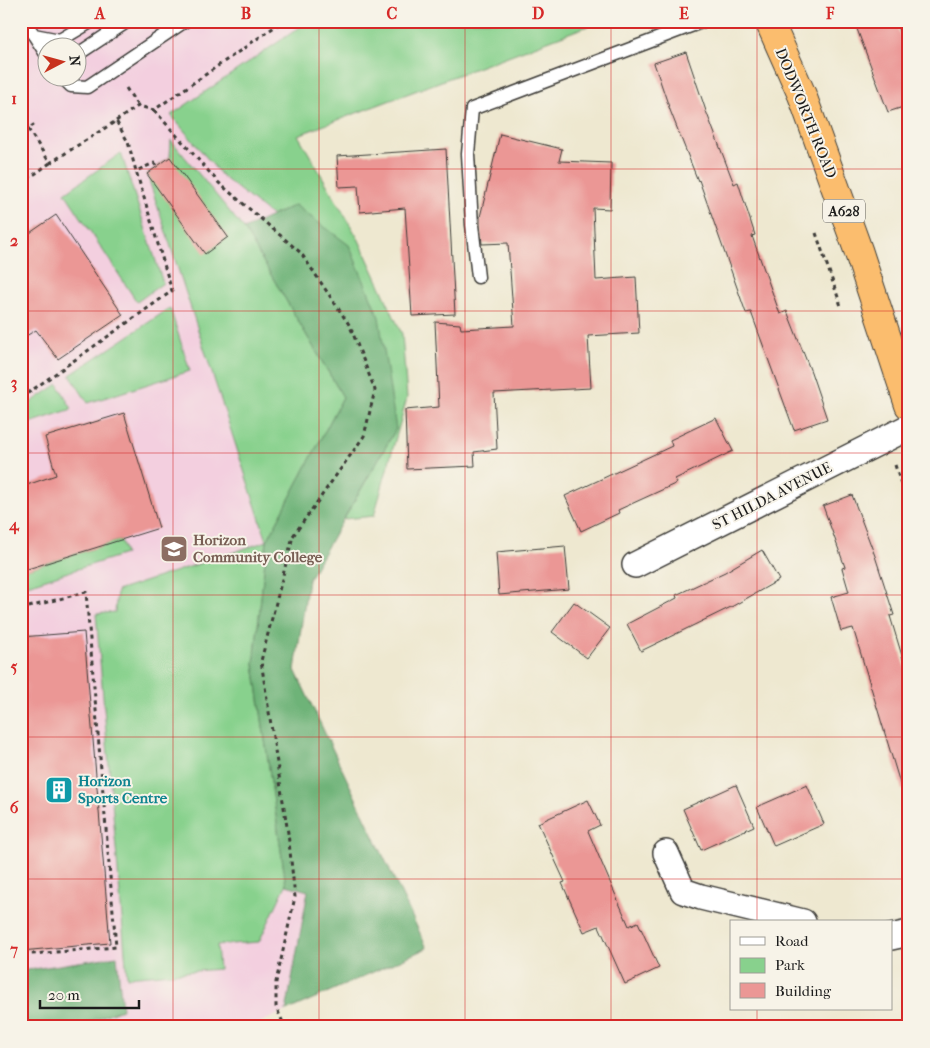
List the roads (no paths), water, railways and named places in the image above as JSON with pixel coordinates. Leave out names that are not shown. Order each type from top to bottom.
[{"type":"highway","name":"DODWORTH ROAD","points":[[769,21],[806,104],[858,250],[909,405]]},
{"type":"street","name":"ST HILDA AVENUE","points":[[635,565],[909,427]]},
{"type":"street","points":[[666,853],[684,891],[701,897],[795,920]]},
{"type":"street","points":[[892,937],[909,933]]},
{"type":"lane","points":[[24,21],[38,41]]},
{"type":"lane","points":[[34,35],[60,40],[92,21]]},
{"type":"lane","points":[[88,47],[128,21]]},
{"type":"lane","points":[[88,86],[185,21]]},
{"type":"lane","points":[[478,277],[472,225],[468,154],[472,109],[704,21]]},
{"type":"lane","points":[[34,35],[38,39]]},
{"type":"place","name":"Horizon Community College","points":[[174,549]]},
{"type":"place","name":"Horizon Sports Centre","points":[[59,790]]}]
